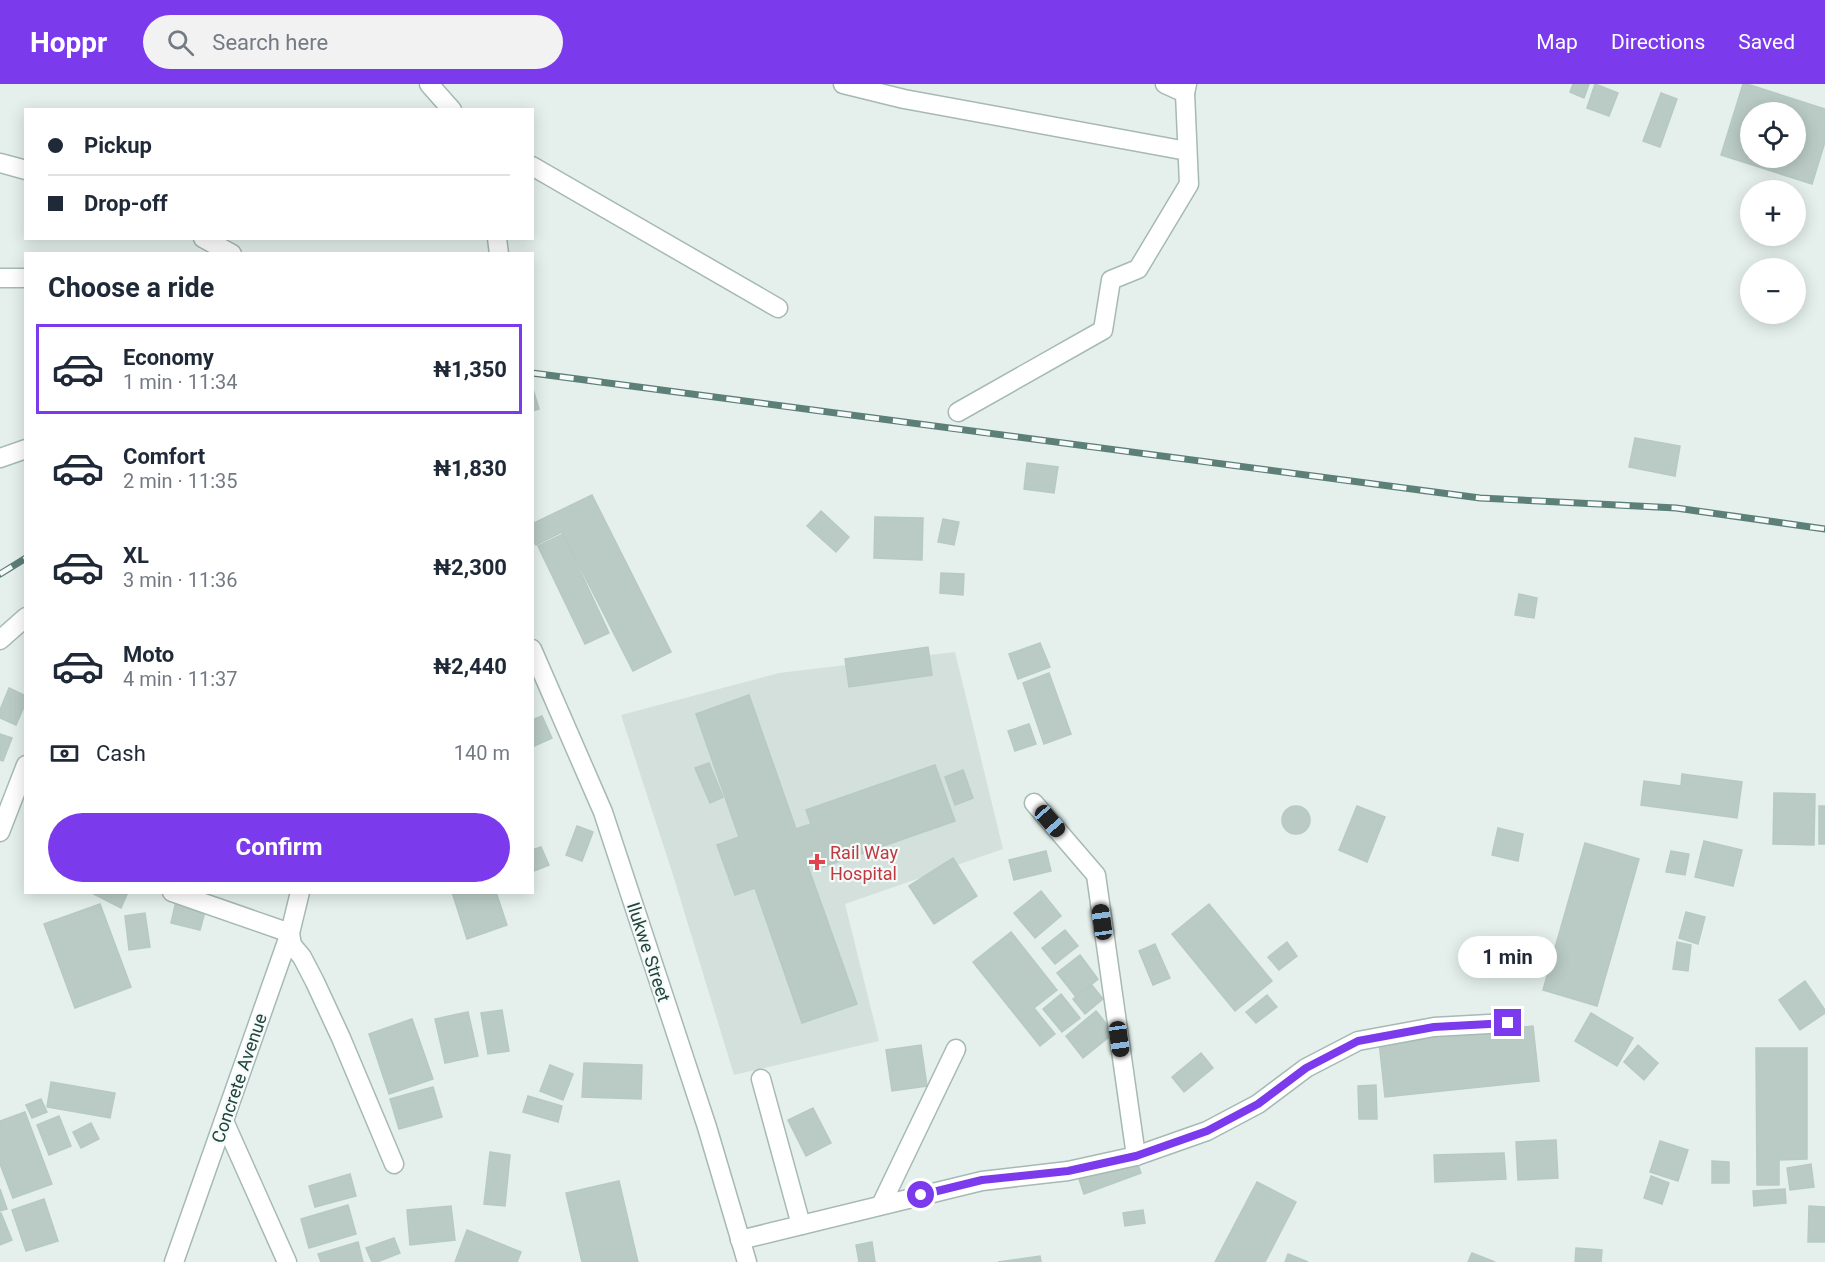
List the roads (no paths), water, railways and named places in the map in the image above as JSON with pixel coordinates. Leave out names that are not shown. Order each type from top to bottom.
[{"type":"street","points":[[429,84],[450,108]]},
{"type":"street","points":[[843,84],[904,99],[1187,151]]},
{"type":"street","points":[[958,412],[1103,330],[1111,280],[1138,269],[1189,184],[1186,89],[1165,84]]},
{"type":"street","points":[[0,163],[24,169]]},
{"type":"street","points":[[534,167],[778,308]]},
{"type":"street","points":[[207,240],[228,252]]},
{"type":"street","points":[[0,278],[24,278]]},
{"type":"street","points":[[0,458],[24,450]]},
{"type":"street","points":[[0,640],[24,619]]},
{"type":"street","name":"Ilukwe Street","points":[[534,654],[603,812],[707,1127],[747,1262]]},
{"type":"street","points":[[0,832],[24,770]]},
{"type":"street","points":[[1034,803],[1096,875],[1136,1156]]},
{"type":"street","points":[[178,894],[290,933],[292,945],[302,957],[341,1038],[394,1164]]},
{"type":"street","name":"Concrete Avenue","points":[[174,1262],[290,933],[300,894]]},
{"type":"street","points":[[740,1239],[982,1180],[1068,1171],[1136,1156],[1207,1131],[1258,1104],[1306,1068],[1358,1041],[1434,1027],[1508,1023]]},
{"type":"street","points":[[881,1205],[956,1049]]},
{"type":"street","points":[[761,1079],[801,1225]]},
{"type":"street","points":[[224,1121],[287,1262]]},
{"type":"railway","points":[[534,373],[1480,498],[1676,508],[1825,529]]},
{"type":"railway","points":[[0,574],[24,559]]},
{"type":"place","name":"Rail Way Hospital","points":[[817,862]]}]
